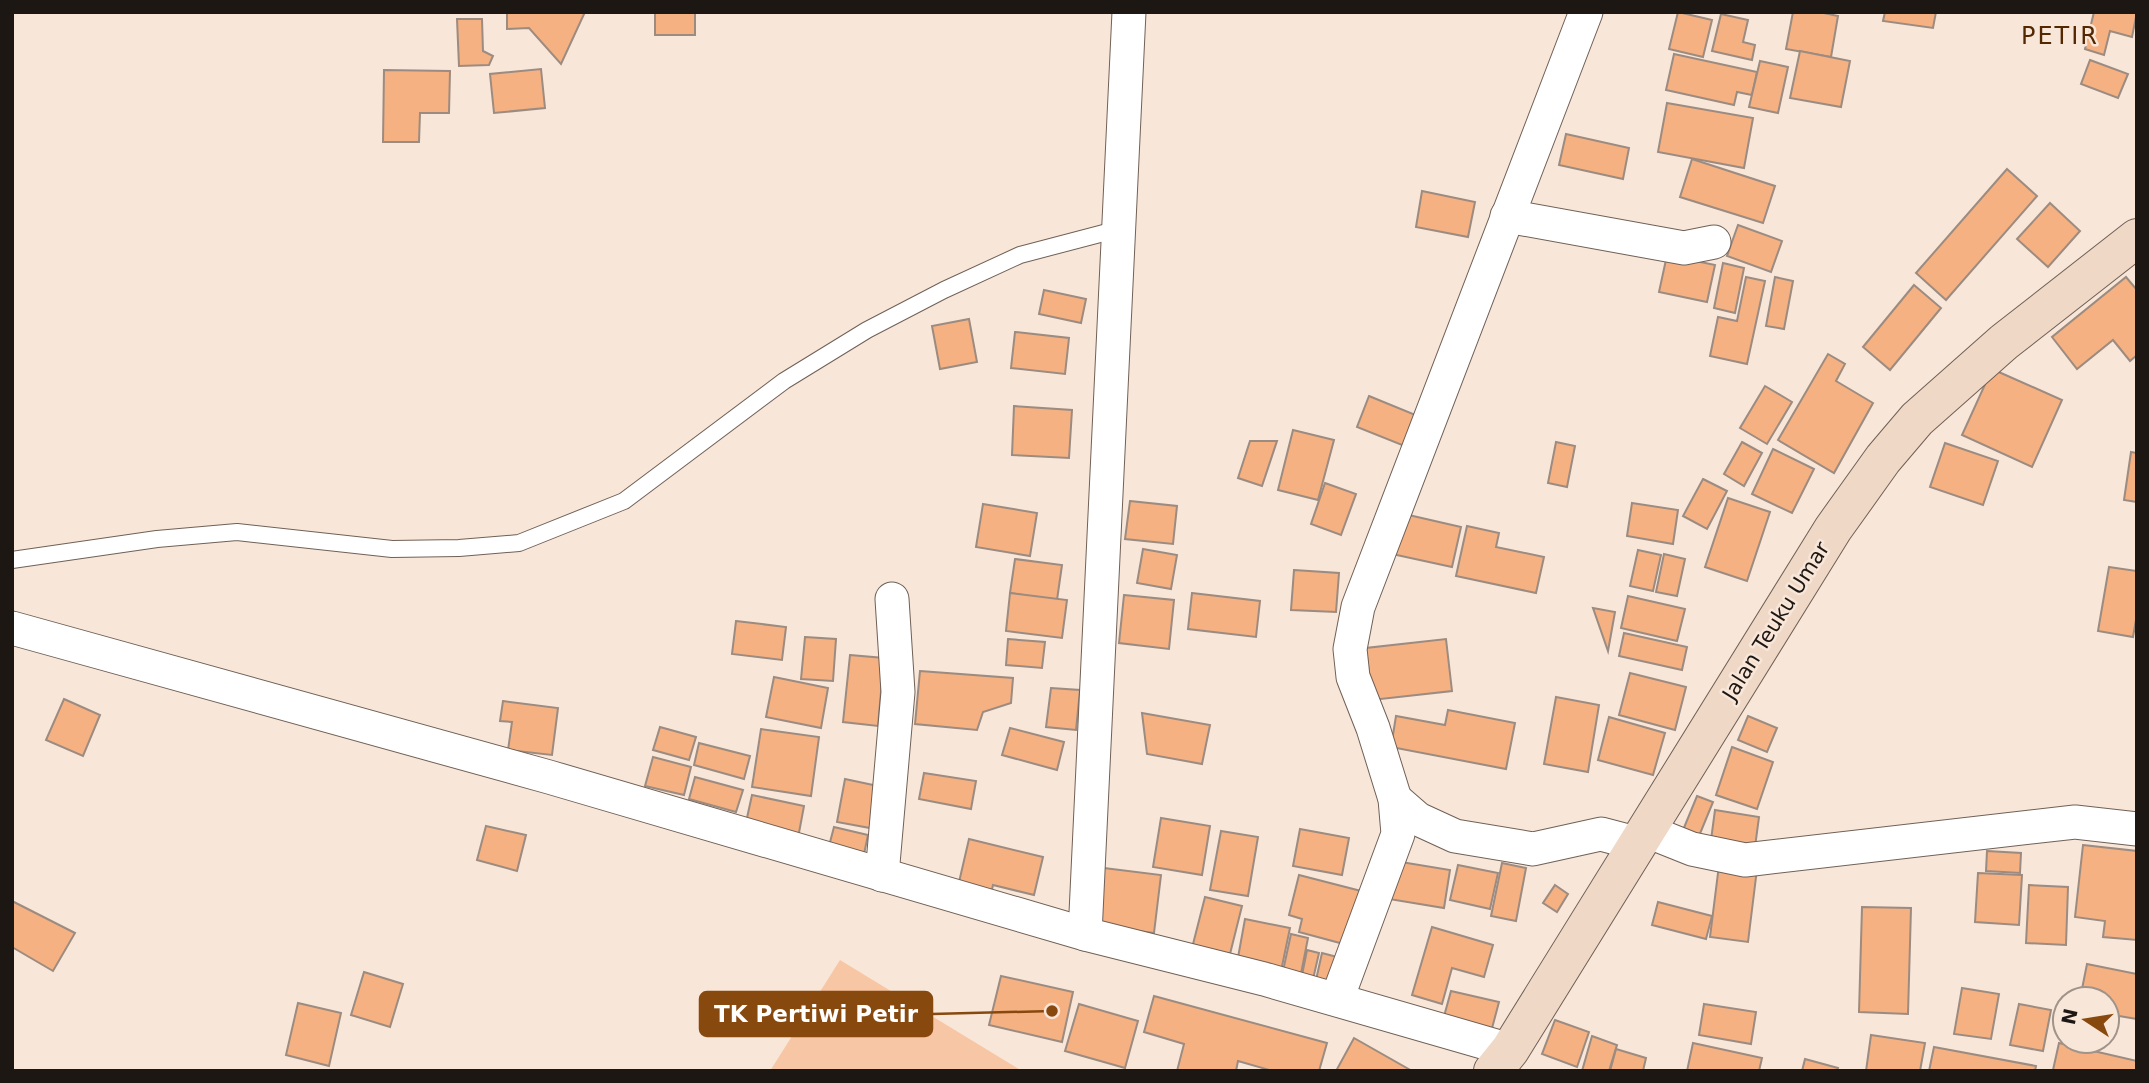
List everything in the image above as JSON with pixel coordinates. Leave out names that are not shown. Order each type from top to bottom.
[{"type":"main road","name":"Jalan Teuku Umar","points":[[1501,1060],[1643,837],[1833,529],[1883,458],[1917,419],[2004,342],[2137,238]]},
{"type":"street","points":[[1085,934],[1129,12]]},
{"type":"street","points":[[1337,999],[1398,834],[1395,799],[1373,728],[1353,677],[1350,649],[1352,630],[1358,607],[1586,12]]},
{"type":"street","points":[[1507,216],[1684,248],[1714,242]]},
{"type":"street","points":[[882,875],[898,692],[892,599]]},
{"type":"street","points":[[12,628],[536,774],[1085,934],[1337,999],[1501,1060]]},
{"type":"street","points":[[1395,799],[1418,819],[1455,836],[1533,849],[1601,834],[1643,837],[1745,860],[2075,822],[2137,830]]},
{"type":"lane","points":[[12,561],[157,539],[237,531],[393,549],[459,548],[519,543],[624,501],[784,381],[889,318],[1020,255],[1119,229]]},
{"type":"shaded area","points":[[840,960],[1022,1071],[770,1071]]},
{"type":"building","points":[[507,12],[585,12],[561,64],[529,28],[507,29]]},
{"type":"building","points":[[655,12],[695,12],[695,35],[655,35]]},
{"type":"building","points":[[1678,12],[1712,20],[1703,57],[1669,49]]},
{"type":"building","points":[[1793,12],[1819,12],[1838,16],[1831,57],[1786,49]]},
{"type":"building","points":[[1885,12],[1936,12],[1933,28],[1883,21]]},
{"type":"building","points":[[2094,12],[2137,12],[2132,37],[2110,31],[2104,55],[2085,49]]},
{"type":"building","points":[[1721,14],[1748,20],[1743,42],[1755,45],[1752,60],[1712,51]]},
{"type":"building","points":[[457,19],[482,19],[483,51],[493,56],[489,65],[459,66]]},
{"type":"building","points":[[1800,51],[1850,61],[1841,107],[1790,98]]},
{"type":"building","points":[[1674,54],[1757,72],[1752,95],[1737,92],[1734,105],[1666,90]]},
{"type":"building","points":[[2090,60],[2128,74],[2118,98],[2081,84]]},
{"type":"building","points":[[1760,61],[1788,67],[1778,113],[1749,107]]},
{"type":"building","points":[[541,69],[545,108],[494,113],[490,74]]},
{"type":"building","points":[[384,70],[450,71],[449,113],[420,113],[419,142],[383,142]]},
{"type":"building","points":[[1667,103],[1753,118],[1744,168],[1658,152]]},
{"type":"building","points":[[1566,134],[1629,148],[1623,179],[1559,165]]},
{"type":"building","points":[[1692,159],[1775,186],[1763,223],[1680,197]]},
{"type":"building","points":[[2007,169],[2037,196],[1946,300],[1916,273]]},
{"type":"building","points":[[1422,191],[1475,202],[1468,237],[1416,227]]},
{"type":"building","points":[[2050,203],[2080,231],[2048,267],[2017,239]]},
{"type":"building","points":[[1738,225],[1782,241],[1771,272],[1727,256]]},
{"type":"building","points":[[1667,255],[1715,265],[1707,302],[1659,292]]},
{"type":"building","points":[[1723,263],[1744,268],[1735,313],[1714,308]]},
{"type":"building","points":[[1746,277],[1765,281],[1747,364],[1710,356],[1718,317],[1737,321]]},
{"type":"building","points":[[1775,277],[1793,281],[1784,329],[1766,326]]},
{"type":"building","points":[[2126,277],[2137,290],[2137,355],[2130,361],[2113,340],[2077,369],[2052,337]]},
{"type":"building","points":[[1914,285],[1941,308],[1890,370],[1863,347]]},
{"type":"building","points":[[1044,290],[1086,299],[1081,323],[1039,314]]},
{"type":"building","points":[[969,319],[977,362],[940,369],[932,326]]},
{"type":"building","points":[[1015,332],[1069,338],[1065,374],[1011,368]]},
{"type":"building","points":[[1828,354],[1845,364],[1836,381],[1873,403],[1834,473],[1778,440]]},
{"type":"building","points":[[1992,369],[2062,400],[2032,467],[1962,435]]},
{"type":"building","points":[[1765,386],[1792,402],[1767,444],[1740,428]]},
{"type":"building","points":[[1369,396],[1418,416],[1407,447],[1357,427]]},
{"type":"building","points":[[1014,406],[1072,410],[1069,458],[1012,455]]},
{"type":"building","points":[[1293,430],[1334,440],[1318,500],[1278,490]]},
{"type":"building","points":[[1250,441],[1277,441],[1262,486],[1238,478]]},
{"type":"building","points":[[1556,442],[1575,446],[1567,487],[1548,483]]},
{"type":"building","points":[[1742,442],[1762,453],[1744,486],[1724,474]]},
{"type":"building","points":[[1945,443],[1998,461],[1983,505],[1930,487]]},
{"type":"building","points":[[1773,449],[1814,469],[1792,513],[1752,494]]},
{"type":"building","points":[[2131,452],[2137,453],[2137,502],[2124,500]]},
{"type":"building","points":[[1703,479],[1727,491],[1707,529],[1683,516]]},
{"type":"building","points":[[1325,483],[1356,494],[1341,535],[1311,524]]},
{"type":"building","points":[[1728,498],[1770,512],[1747,581],[1705,567]]},
{"type":"building","points":[[1130,501],[1177,506],[1173,544],[1125,539]]},
{"type":"building","points":[[1632,503],[1678,510],[1673,544],[1627,536]]},
{"type":"building","points":[[983,504],[1037,513],[1030,556],[976,547]]},
{"type":"building","points":[[1400,513],[1461,527],[1452,567],[1392,554]]},
{"type":"building","points":[[1467,526],[1499,533],[1496,547],[1544,557],[1536,593],[1456,576]]},
{"type":"building","points":[[1143,549],[1177,555],[1171,589],[1137,583]]},
{"type":"building","points":[[1638,550],[1661,555],[1653,591],[1630,586]]},
{"type":"building","points":[[1664,554],[1685,559],[1677,596],[1656,592]]},
{"type":"building","points":[[1015,559],[1062,565],[1057,600],[1010,593]]},
{"type":"building","points":[[2109,567],[2137,571],[2137,614],[2133,637],[2098,631]]},
{"type":"building","points":[[1294,570],[1339,573],[1336,612],[1291,610]]},
{"type":"building","points":[[1010,593],[1067,600],[1062,638],[1006,631]]},
{"type":"building","points":[[1192,593],[1260,601],[1256,637],[1188,629]]},
{"type":"building","points":[[1124,595],[1174,600],[1169,649],[1119,643]]},
{"type":"building","points":[[1628,596],[1685,609],[1677,641],[1621,628]]},
{"type":"building","points":[[1593,608],[1615,612],[1608,651]]},
{"type":"building","points":[[736,621],[786,627],[782,660],[732,654]]},
{"type":"building","points":[[1624,633],[1687,647],[1682,670],[1619,656]]},
{"type":"building","points":[[805,637],[836,639],[833,681],[801,679]]},
{"type":"building","points":[[1008,639],[1045,642],[1042,668],[1006,665]]},
{"type":"building","points":[[1446,639],[1452,691],[1372,700],[1366,648]]},
{"type":"building","points":[[850,655],[884,658],[878,726],[843,722]]},
{"type":"building","points":[[920,671],[1013,678],[1011,703],[983,712],[977,730],[915,724]]},
{"type":"building","points":[[1630,673],[1686,687],[1675,730],[1619,715]]},
{"type":"building","points":[[774,677],[828,688],[821,728],[766,717]]},
{"type":"building","points":[[1051,688],[1080,690],[1076,730],[1046,727]]},
{"type":"building","points":[[1556,697],[1599,705],[1588,772],[1544,764]]},
{"type":"building","points":[[64,699],[100,715],[83,756],[46,740]]},
{"type":"building","points":[[503,701],[558,708],[552,755],[508,750],[512,722],[500,721]]},
{"type":"building","points":[[1448,710],[1515,723],[1506,769],[1391,747],[1396,716],[1445,725]]},
{"type":"building","points":[[1142,713],[1210,725],[1202,764],[1147,754]]},
{"type":"building","points":[[1748,716],[1777,728],[1767,752],[1738,740]]},
{"type":"building","points":[[1609,717],[1665,733],[1653,775],[1598,760]]},
{"type":"building","points":[[660,727],[696,737],[689,760],[653,750]]},
{"type":"building","points":[[1010,728],[1064,742],[1057,770],[1002,755]]},
{"type":"building","points":[[761,729],[819,737],[811,796],[752,787]]},
{"type":"building","points":[[699,743],[750,756],[744,779],[694,765]]},
{"type":"building","points":[[1732,747],[1773,762],[1757,809],[1716,795]]},
{"type":"building","points":[[653,757],[691,767],[684,795],[645,786]]},
{"type":"building","points":[[924,773],[976,781],[971,809],[919,799]]},
{"type":"building","points":[[695,777],[743,790],[736,812],[689,799]]},
{"type":"building","points":[[845,779],[878,786],[870,828],[837,822]]},
{"type":"building","points":[[752,795],[804,806],[798,838],[745,827]]},
{"type":"building","points":[[1697,796],[1713,802],[1697,841],[1681,835]]},
{"type":"building","points":[[1715,810],[1759,817],[1755,847],[1711,840]]},
{"type":"building","points":[[1161,818],[1210,826],[1202,875],[1153,867]]},
{"type":"building","points":[[486,826],[526,835],[517,871],[477,860]]},
{"type":"building","points":[[834,827],[868,835],[864,854],[829,846]]},
{"type":"building","points":[[1300,829],[1349,838],[1342,875],[1293,866]]},
{"type":"building","points":[[1221,831],[1258,837],[1248,896],[1210,890]]},
{"type":"building","points":[[969,839],[1043,857],[1034,895],[993,885],[989,903],[956,895]]},
{"type":"building","points":[[2083,845],[2137,851],[2137,940],[2103,937],[2105,921],[2075,917]]},
{"type":"building","points":[[1987,851],[2021,853],[2020,873],[1986,871]]},
{"type":"building","points":[[1395,861],[1450,870],[1444,908],[1389,899]]},
{"type":"building","points":[[1502,863],[1526,868],[1516,921],[1491,916]]},
{"type":"building","points":[[1458,865],[1498,873],[1490,909],[1450,900]]},
{"type":"building","points":[[1719,865],[1757,869],[1748,942],[1710,937]]},
{"type":"building","points":[[1104,868],[1161,875],[1154,933],[1096,926]]},
{"type":"building","points":[[1978,873],[2022,875],[2019,925],[1975,922]]},
{"type":"building","points":[[1299,875],[1365,892],[1351,946],[1299,932],[1302,919],[1289,915]]},
{"type":"building","points":[[1555,885],[1568,894],[1557,912],[1543,903]]},
{"type":"building","points":[[2029,885],[2068,887],[2066,945],[2026,943]]},
{"type":"building","points":[[1205,897],[1242,906],[1228,962],[1191,952]]},
{"type":"building","points":[[12,901],[75,933],[53,971],[12,947]]},
{"type":"building","points":[[1658,902],[1712,916],[1706,939],[1652,925]]},
{"type":"building","points":[[1862,907],[1911,908],[1908,1014],[1859,1012]]},
{"type":"building","points":[[1245,919],[1290,928],[1281,971],[1237,963]]},
{"type":"building","points":[[1432,927],[1493,945],[1484,977],[1452,968],[1442,1004],[1412,995]]},
{"type":"building","points":[[1291,934],[1308,938],[1299,984],[1281,980]]},
{"type":"building","points":[[1307,950],[1319,953],[1311,988],[1300,985]]},
{"type":"building","points":[[1322,953],[1341,958],[1333,993],[1314,989]]},
{"type":"building","points":[[2087,964],[2137,974],[2137,1019],[2121,1016],[2121,985],[2083,985]]},
{"type":"building","points":[[364,972],[403,984],[390,1027],[351,1015]]},
{"type":"building","points":[[1001,976],[1073,992],[1062,1042],[989,1025]]},
{"type":"building","points":[[1962,988],[1999,994],[1991,1039],[1954,1034]]},
{"type":"building","points":[[1451,991],[1499,1002],[1491,1032],[1443,1020]]},
{"type":"building","points":[[1154,996],[1327,1043],[1319,1071],[1273,1071],[1238,1061],[1236,1071],[1177,1071],[1184,1044],[1144,1032]]},
{"type":"building","points":[[298,1003],[341,1013],[329,1066],[286,1055]]},
{"type":"building","points":[[1079,1004],[1138,1021],[1125,1068],[1065,1051]]},
{"type":"building","points":[[1704,1004],[1756,1012],[1751,1044],[1699,1035]]},
{"type":"building","points":[[2019,1004],[2051,1010],[2043,1051],[2010,1045]]},
{"type":"building","points":[[1555,1020],[1589,1032],[1577,1067],[1542,1054]]},
{"type":"building","points":[[1871,1035],[1925,1043],[1920,1071],[1866,1071]]},
{"type":"building","points":[[1592,1036],[1617,1045],[1609,1071],[1582,1071]]},
{"type":"building","points":[[1354,1038],[1412,1071],[1336,1071]]},
{"type":"building","points":[[1693,1043],[1762,1058],[1759,1071],[1687,1071]]},
{"type":"building","points":[[1934,1047],[2036,1066],[2035,1071],[1929,1071]]},
{"type":"building","points":[[1616,1049],[1646,1058],[1643,1071],[1610,1071]]},
{"type":"building","points":[[2056,1055],[2111,1055],[2137,1061],[2137,1071],[2053,1070]]},
{"type":"building","points":[[1805,1059],[1838,1068],[1837,1071],[1802,1071]]},
{"type":"place","name":"TK Pertiwi Petir","points":[[1052,1011]]},
{"type":"district","name":"PETIR","points":[[2060,36]]}]
